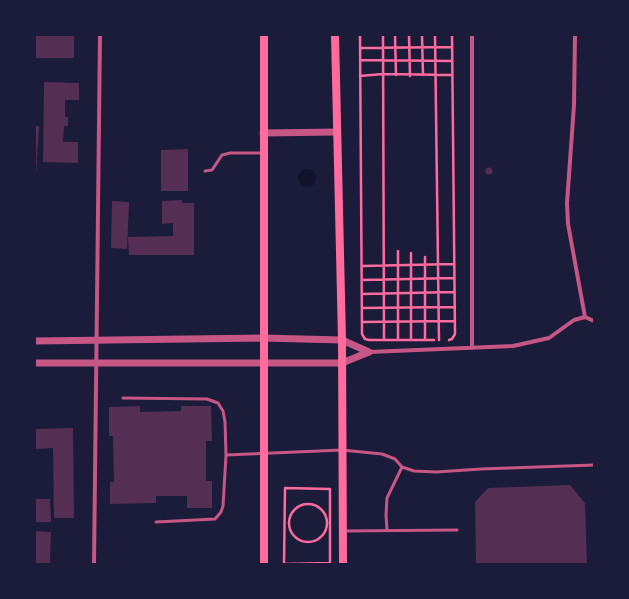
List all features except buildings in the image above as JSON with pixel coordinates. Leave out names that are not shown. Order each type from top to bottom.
[{"type":"main road","points":[[264,35],[264,564]]},
{"type":"main road","points":[[335,35],[342,340],[343,564]]},
{"type":"street","points":[[94,564],[100,35]]},
{"type":"street","points":[[472,35],[472,348]]},
{"type":"street","points":[[575,35],[574,105],[567,202],[568,224],[585,317]]},
{"type":"street","points":[[263,134],[337,132]]},
{"type":"street","points":[[35,363],[342,363],[369,352],[513,346],[549,338],[574,320],[585,317],[594,321]]},
{"type":"street","points":[[35,341],[263,338],[342,340],[369,352]]},
{"type":"lane","points":[[205,171],[212,170],[222,155],[230,153],[263,153]]},
{"type":"lane","points":[[123,398],[207,399],[218,403],[222,411],[226,455],[224,506],[221,512],[215,519],[156,522]]},
{"type":"lane","points":[[226,455],[342,450],[382,454],[395,459],[402,467],[414,472],[594,464]]},
{"type":"lane","points":[[387,530],[387,498],[402,467]]},
{"type":"lane","points":[[342,531],[457,530]]},
{"type":"path","points":[[360,35],[362,334],[365,339],[384,340],[452,339],[455,334],[452,35]]},
{"type":"path","points":[[383,35],[384,340]]},
{"type":"path","points":[[395,35],[396,75]]},
{"type":"path","points":[[409,35],[410,76]]},
{"type":"path","points":[[422,35],[423,75]]},
{"type":"path","points":[[435,35],[439,340]]},
{"type":"path","points":[[360,48],[452,47]]},
{"type":"path","points":[[360,60],[452,61]]},
{"type":"path","points":[[360,76],[384,74],[410,76],[452,75]]},
{"type":"path","points":[[398,251],[398,340]]},
{"type":"path","points":[[411,252],[411,340]]},
{"type":"path","points":[[424,340],[425,257]]},
{"type":"path","points":[[362,266],[454,264]]},
{"type":"path","points":[[362,280],[454,278]]},
{"type":"path","points":[[362,294],[454,292]]},
{"type":"path","points":[[362,308],[455,307]]},
{"type":"path","points":[[362,322],[455,321]]},
{"type":"path","points":[[285,488],[330,489],[330,563],[284,564],[284,524],[285,488]]},
{"type":"path","points":[[307,504],[319,508],[325,514],[329,523],[324,534],[317,540],[310,542],[297,539],[289,524],[291,516],[296,509],[307,504]]},
{"type":"path","points":[[284,524],[289,524]]},
{"type":"shaded area","points":[[307,169],[313,172],[316,178],[313,184],[307,187],[301,184],[298,178],[301,172]]}]
